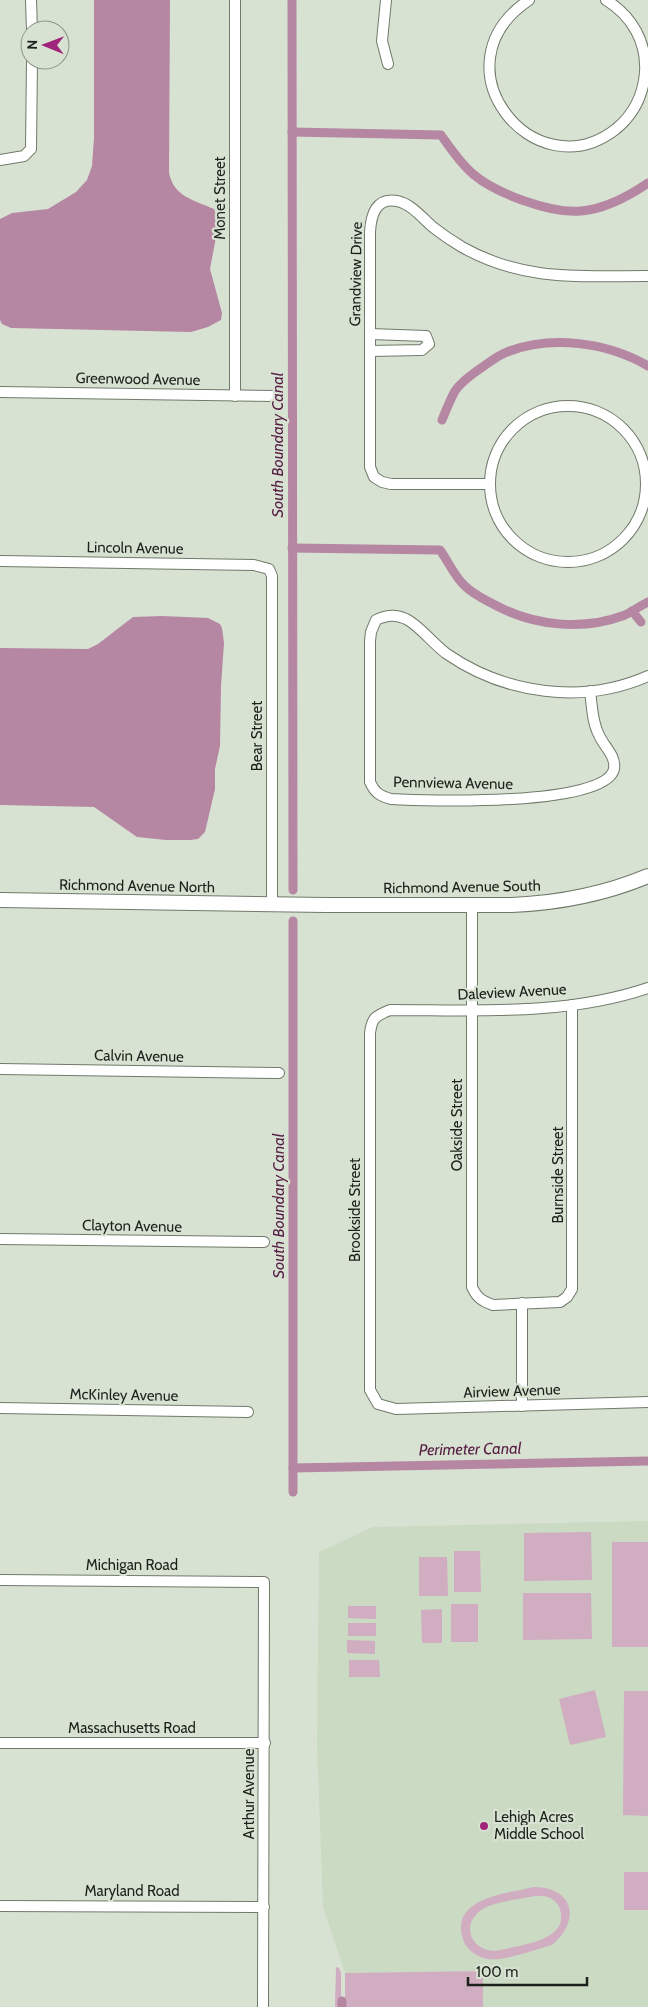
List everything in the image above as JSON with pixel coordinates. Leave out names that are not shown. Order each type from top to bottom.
[{"type":"street","points":[[32,0],[32,20]]},
{"type":"street","name":"Monet Street","points":[[235,0],[235,396]]},
{"type":"street","points":[[386,0],[382,41],[388,64]]},
{"type":"street","points":[[529,0],[508,18],[498,33],[492,52],[491,81],[500,106],[518,127],[540,140],[559,145],[579,144],[606,135],[627,118],[641,93],[645,66],[640,38],[626,16],[606,0]]},
{"type":"street","points":[[0,160],[24,156],[31,149],[32,70]]},
{"type":"street","name":"Grandview Drive","points":[[490,484],[390,484],[374,477],[370,467],[370,220],[373,211],[379,204],[389,200],[407,204],[440,233],[476,255],[513,269],[560,276],[648,276]]},
{"type":"street","points":[[370,334],[425,336],[429,344],[422,350],[370,350]]},
{"type":"street","name":"Greenwood Avenue","points":[[0,392],[276,396]]},
{"type":"street","points":[[570,406],[594,411],[621,427],[637,449],[645,481],[642,506],[633,526],[621,541],[597,556],[571,562],[543,558],[530,553],[514,541],[499,520],[492,502],[490,484],[490,473],[497,452],[507,435],[518,424],[526,418],[547,409],[570,406]]},
{"type":"street","name":"Lincoln Avenue","points":[[0,561],[254,565],[269,569]]},
{"type":"street","name":"Bear Street","points":[[269,569],[272,576],[272,904]]},
{"type":"street","name":"Pennviewa Avenue","points":[[384,616],[407,619],[453,658],[482,674],[504,683],[550,692],[590,691],[595,726],[614,761],[614,771],[609,779],[601,783],[555,795],[504,800],[404,800],[381,796],[374,791],[370,782],[370,641],[371,632],[376,620],[384,616]]},
{"type":"street","points":[[590,691],[621,686],[648,676]]},
{"type":"street","name":"Richmond Avenue South","points":[[272,904],[535,904],[606,891],[648,876]]},
{"type":"street","name":"Richmond Avenue North","points":[[0,900],[272,904]]},
{"type":"street","name":"Oakside Street","points":[[472,905],[472,1287],[476,1296],[484,1302],[494,1305],[522,1303]]},
{"type":"street","name":"Daleview Avenue","points":[[376,1016],[390,1010],[525,1010],[572,1005],[648,988]]},
{"type":"street","name":"Burnside Street","points":[[522,1303],[560,1302],[567,1297],[572,1289],[572,1005]]},
{"type":"street","name":"Brookside Street","points":[[376,1016],[370,1033],[370,1390],[378,1404]]},
{"type":"street","name":"Calvin Avenue","points":[[0,1070],[279,1073]]},
{"type":"street","name":"Clayton Avenue","points":[[0,1239],[264,1242]]},
{"type":"street","points":[[522,1303],[522,1406]]},
{"type":"street","name":"Airview Avenue","points":[[378,1404],[396,1410],[648,1402]]},
{"type":"street","name":"McKinley Avenue","points":[[0,1408],[248,1412]]},
{"type":"street","name":"Michigan Road","points":[[0,1580],[264,1582]]},
{"type":"street","name":"Arthur Avenue","points":[[263,2007],[264,1582]]},
{"type":"street","name":"Massachusetts Road","points":[[0,1743],[264,1743]]},
{"type":"street","name":"Maryland Road","points":[[0,1906],[264,1907]]},
{"type":"shaded area","points":[[94,0],[170,0],[169,173],[180,193],[214,209],[219,221],[210,269],[222,313],[221,320],[208,327],[191,332],[11,328],[2,324],[0,320],[0,219],[12,213],[48,209],[76,192],[87,180],[92,166],[94,138]]},
{"type":"shaded area","points":[[133,617],[208,618],[220,624],[222,628],[224,643],[220,746],[215,769],[215,789],[205,832],[198,839],[190,840],[137,837],[94,807],[0,805],[0,648],[88,649],[98,644]]},
{"type":"shaded area","name":"Lehigh Acres Middle School","points":[[648,1521],[648,2007],[483,2007],[483,1971],[345,1973],[323,1907],[317,1744],[319,1552],[373,1527]]},
{"type":"shaded area","points":[[591,1532],[592,1580],[524,1581],[524,1533]]},
{"type":"shaded area","points":[[612,1542],[648,1542],[648,1647],[612,1647]]},
{"type":"shaded area","points":[[454,1551],[480,1551],[481,1592],[454,1592]]},
{"type":"shaded area","points":[[419,1557],[447,1557],[448,1596],[419,1596]]},
{"type":"shaded area","points":[[523,1593],[591,1593],[592,1639],[523,1640]]},
{"type":"shaded area","points":[[451,1604],[478,1604],[478,1642],[451,1642]]},
{"type":"shaded area","points":[[348,1606],[376,1606],[376,1619],[348,1618]]},
{"type":"shaded area","points":[[442,1609],[442,1643],[422,1643],[421,1610]]},
{"type":"shaded area","points":[[348,1623],[376,1623],[376,1636],[348,1636]]},
{"type":"shaded area","points":[[347,1640],[375,1641],[375,1654],[347,1653]]},
{"type":"shaded area","points":[[349,1660],[379,1660],[380,1677],[349,1677]]},
{"type":"shaded area","points":[[595,1690],[606,1737],[570,1745],[559,1699]]},
{"type":"shaded area","points":[[624,1691],[648,1691],[648,1816],[623,1815]]},
{"type":"shaded area","points":[[624,1872],[648,1872],[648,1910],[624,1910]]},
{"type":"shaded area","points":[[534,1887],[558,1893],[565,1899],[569,1907],[570,1916],[561,1936],[552,1945],[502,1959],[485,1958],[471,1951],[464,1942],[461,1927],[464,1916],[471,1907],[495,1896]],"holes":[[[535,1896],[547,1897],[558,1904],[561,1914],[560,1923],[549,1936],[529,1944],[492,1951],[484,1949],[473,1939],[470,1925],[480,1911],[485,1908],[498,1903]]]},
{"type":"shaded area","points":[[336,1967],[339,1968],[341,1973],[341,2007],[335,2007]]},
{"type":"shaded area","points":[[483,1971],[483,2007],[345,2007],[345,1973]]},
{"type":"waterway","name":"South Boundary Canal","points":[[292,0],[293,890]]},
{"type":"waterway","points":[[292,132],[441,135],[464,165],[483,181],[524,201],[555,209],[581,211],[598,208],[625,197],[648,183]]},
{"type":"waterway","points":[[442,420],[455,391],[464,381],[498,356],[524,347],[560,343],[579,344],[615,351],[648,366]]},
{"type":"waterway","points":[[292,548],[440,550],[460,580],[474,593],[510,612],[542,622],[576,624],[609,620],[625,615],[648,602]]},
{"type":"waterway","points":[[632,611],[641,622]]},
{"type":"waterway","name":"South Boundary Canal","points":[[293,921],[293,1492]]},
{"type":"waterway","name":"Perimeter Canal","points":[[293,1468],[648,1461]]},
{"type":"waterway","points":[[342,2001],[342,2007]]},
{"type":"place","name":"Lehigh Acres Middle School","points":[[484,1826]]}]
